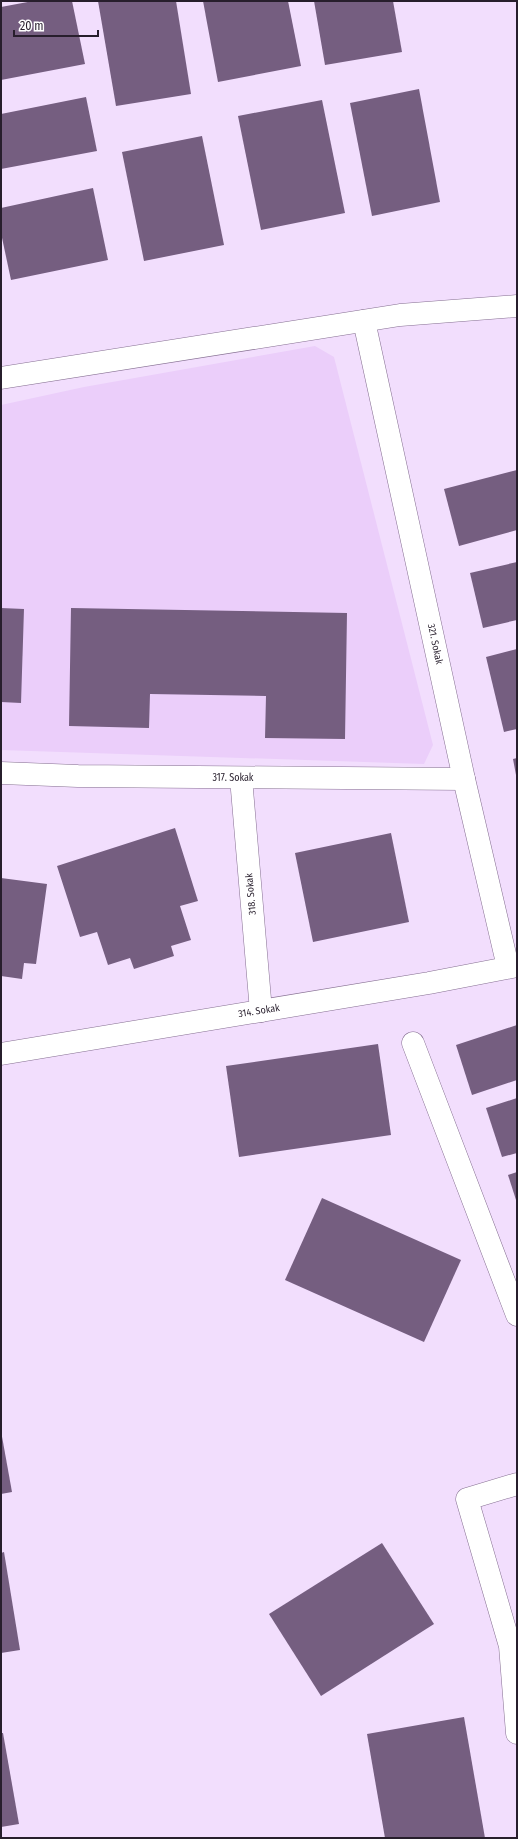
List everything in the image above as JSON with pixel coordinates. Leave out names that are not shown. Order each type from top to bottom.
[{"type":"street","points":[[1,378],[364,321],[400,316],[517,306]]},
{"type":"street","name":"321. Sokak","points":[[364,321],[464,779],[513,966]]},
{"type":"street","name":"317. Sokak","points":[[1,773],[78,776],[464,779]]},
{"type":"street","name":"318. Sokak","points":[[241,778],[261,1011]]},
{"type":"street","name":"314. Sokak","points":[[1,1054],[429,983],[513,966]]},
{"type":"street","points":[[413,1043],[517,1315]]},
{"type":"street","points":[[517,1484],[467,1499],[510,1646],[517,1733]]},
{"type":"shaded area","points":[[315,346],[334,357],[433,745],[424,764],[1,750],[1,405],[84,387]]},
{"type":"building","points":[[33,1],[72,1],[85,64],[1,80],[1,7]]},
{"type":"building","points":[[98,1],[176,1],[191,94],[116,106]]},
{"type":"building","points":[[203,1],[288,1],[301,66],[218,82]]},
{"type":"building","points":[[314,1],[393,1],[402,52],[325,65]]},
{"type":"building","points":[[419,89],[440,202],[372,216],[350,103]]},
{"type":"building","points":[[86,97],[97,151],[1,169],[1,114]]},
{"type":"building","points":[[322,100],[345,213],[261,230],[238,116]]},
{"type":"building","points":[[202,136],[224,245],[144,261],[122,152]]},
{"type":"building","points":[[93,188],[108,260],[11,280],[1,233],[1,208]]},
{"type":"building","points":[[517,470],[517,530],[459,546],[444,489]]},
{"type":"building","points":[[517,562],[517,620],[483,628],[470,573]]},
{"type":"building","points":[[1,608],[24,609],[21,703],[1,702]]},
{"type":"building","points":[[71,608],[347,613],[345,739],[265,738],[266,696],[150,694],[149,728],[69,726]]},
{"type":"building","points":[[517,649],[517,729],[504,732],[486,657]]},
{"type":"building","points":[[517,758],[517,775],[516,775],[513,759]]},
{"type":"building","points":[[175,828],[198,901],[180,906],[191,940],[171,946],[174,956],[134,969],[130,958],[108,965],[97,932],[80,937],[57,866]]},
{"type":"building","points":[[391,833],[409,922],[313,942],[295,853]]},
{"type":"building","points":[[1,878],[47,884],[36,964],[24,963],[22,979],[1,976]]},
{"type":"building","points":[[517,1025],[517,1080],[472,1095],[456,1045]]},
{"type":"building","points":[[378,1044],[391,1135],[239,1157],[226,1066]]},
{"type":"building","points":[[517,1098],[517,1153],[502,1157],[486,1108]]},
{"type":"building","points":[[517,1172],[517,1203],[508,1175]]},
{"type":"building","points":[[322,1198],[461,1260],[424,1342],[285,1280]]},
{"type":"building","points":[[1,1431],[12,1492],[1,1494]]},
{"type":"building","points":[[382,1543],[434,1624],[321,1696],[269,1614]]},
{"type":"building","points":[[4,1552],[20,1650],[1,1653],[1,1553]]},
{"type":"building","points":[[464,1717],[485,1838],[385,1838],[367,1734]]},
{"type":"building","points":[[1,1733],[3,1733],[19,1824],[1,1827]]}]
